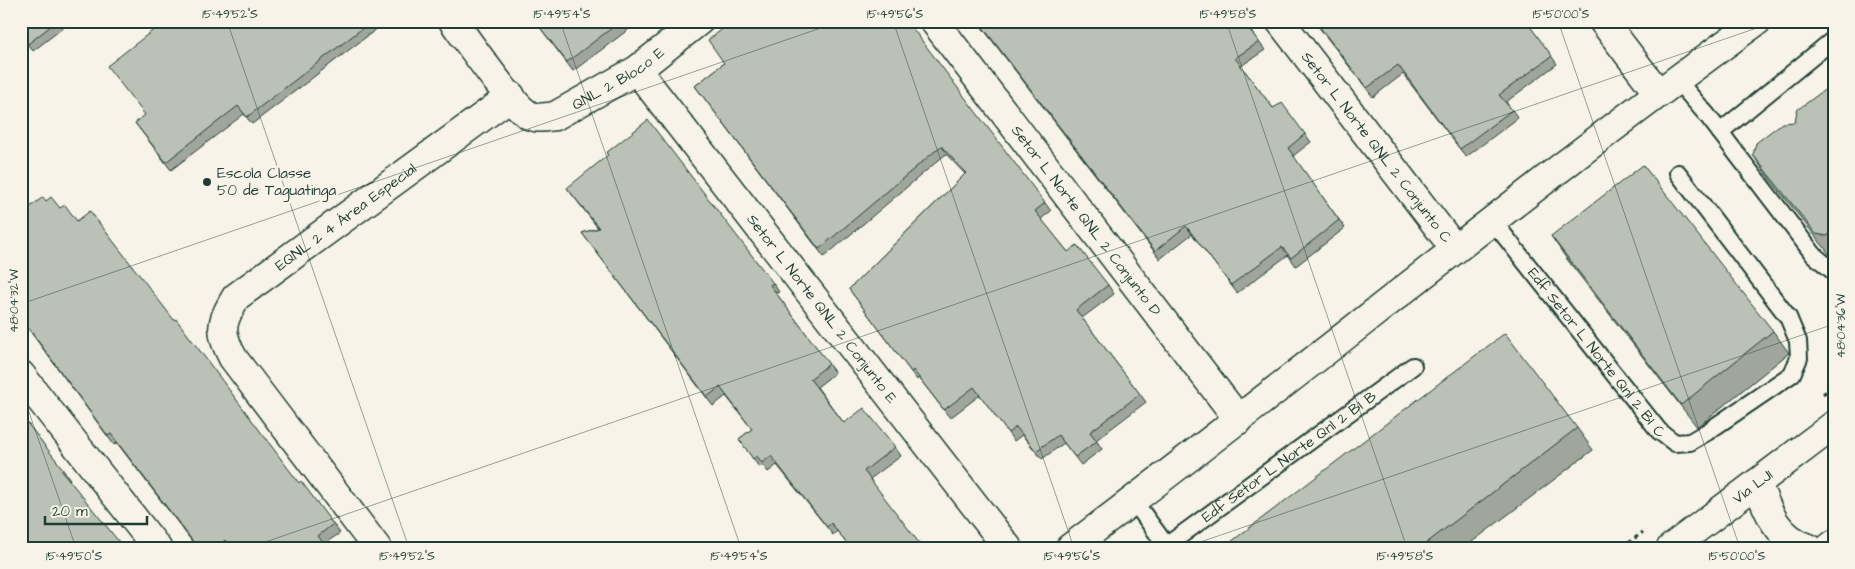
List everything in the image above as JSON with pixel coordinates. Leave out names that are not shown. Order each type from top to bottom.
[{"type":"street","points":[[453,21],[520,106]]},
{"type":"street","name":"QNL 2 Bloco E","points":[[520,106],[543,118],[556,116],[637,70],[699,21]]},
{"type":"street","name":"Setor L Norte QNL 2 Conjunto D","points":[[934,21],[1239,420]]},
{"type":"street","name":"Setor L Norte QNL 2 Conjunto C","points":[[1280,21],[1455,249]]},
{"type":"street","points":[[1603,21],[1667,86]]},
{"type":"street","points":[[1085,543],[1133,500],[1239,420],[1492,220],[1667,86],[1757,21]]},
{"type":"street","name":"Setor L Norte QNL 2 Conjunto E","points":[[637,70],[1008,548]]},
{"type":"street","name":"EQNL 2 4 Área Especial","points":[[376,548],[233,358],[223,340],[224,318],[236,297],[520,106]]},
{"type":"street","points":[[21,375],[157,548]]},
{"type":"street","name":"Via LJ1","points":[[1671,548],[1834,425]]},
{"type":"street","points":[[1757,483],[1769,513],[1780,532],[1797,544],[1810,548]]},
{"type":"street","points":[[1829,548],[1834,544]]},
{"type":"lane","points":[[1720,132],[1834,39]]},
{"type":"lane","points":[[1667,86],[1720,132],[1814,255],[1834,272]]},
{"type":"lane","name":"Edf Setor L Norte Qnl 2 BI C","points":[[1492,220],[1659,432],[1675,443],[1690,442],[1708,432],[1792,374],[1799,358],[1798,342],[1788,317],[1678,173]]},
{"type":"lane","name":"Edf Setor L Norte Qnl 2 BI B","points":[[1133,500],[1167,547],[1413,366]]},
{"type":"building","points":[[21,21],[57,21],[28,44],[21,35]]},
{"type":"building","points":[[165,21],[372,21],[247,117],[238,106],[166,162],[135,123],[145,115],[107,66]]},
{"type":"building","points":[[535,21],[621,21],[567,62]]},
{"type":"building","points":[[733,21],[907,21],[1045,203],[1035,211],[1068,252],[1077,245],[1108,285],[1076,310],[1140,394],[1090,432],[1097,441],[1075,457],[1058,435],[1036,451],[1016,427],[1008,433],[974,387],[944,410],[913,370],[911,372],[849,289],[966,173],[941,146],[819,249],[695,86],[724,63],[708,40]]},
{"type":"building","points":[[978,21],[1243,21],[1259,42],[1235,58],[1273,108],[1282,103],[1305,134],[1288,148],[1339,220],[1291,258],[1282,247],[1231,285],[1186,226],[1155,251]]},
{"type":"building","points":[[1315,21],[1526,21],[1552,56],[1499,95],[1512,110],[1460,149],[1398,65],[1367,88]]},
{"type":"building","points":[[1834,83],[1834,231],[1827,236],[1816,234],[1753,155],[1756,143],[1782,123],[1795,122],[1797,110]]},
{"type":"building","points":[[648,120],[773,283],[770,285],[829,364],[810,379],[844,423],[864,408],[895,447],[864,471],[923,548],[850,548],[831,523],[827,527],[771,456],[762,463],[757,456],[753,459],[739,439],[752,429],[720,387],[707,397],[582,233],[599,228],[567,188],[608,155],[606,153]]},
{"type":"building","points":[[1643,165],[1773,331],[1681,405],[1551,236]]},
{"type":"building","points":[[43,197],[46,201],[51,197],[60,208],[65,205],[77,221],[90,211],[174,320],[176,319],[299,483],[301,481],[333,524],[318,536],[327,548],[231,548],[225,540],[216,548],[198,548],[111,434],[108,436],[21,318],[21,214]]},
{"type":"building","points":[[1505,333],[1577,428],[1420,548],[1223,548]]},
{"type":"building","points":[[21,415],[63,469],[61,470],[124,548],[21,548]]},
{"type":"place","name":"Escola Classe 50 de Taguatinga","points":[[207,182]]}]
